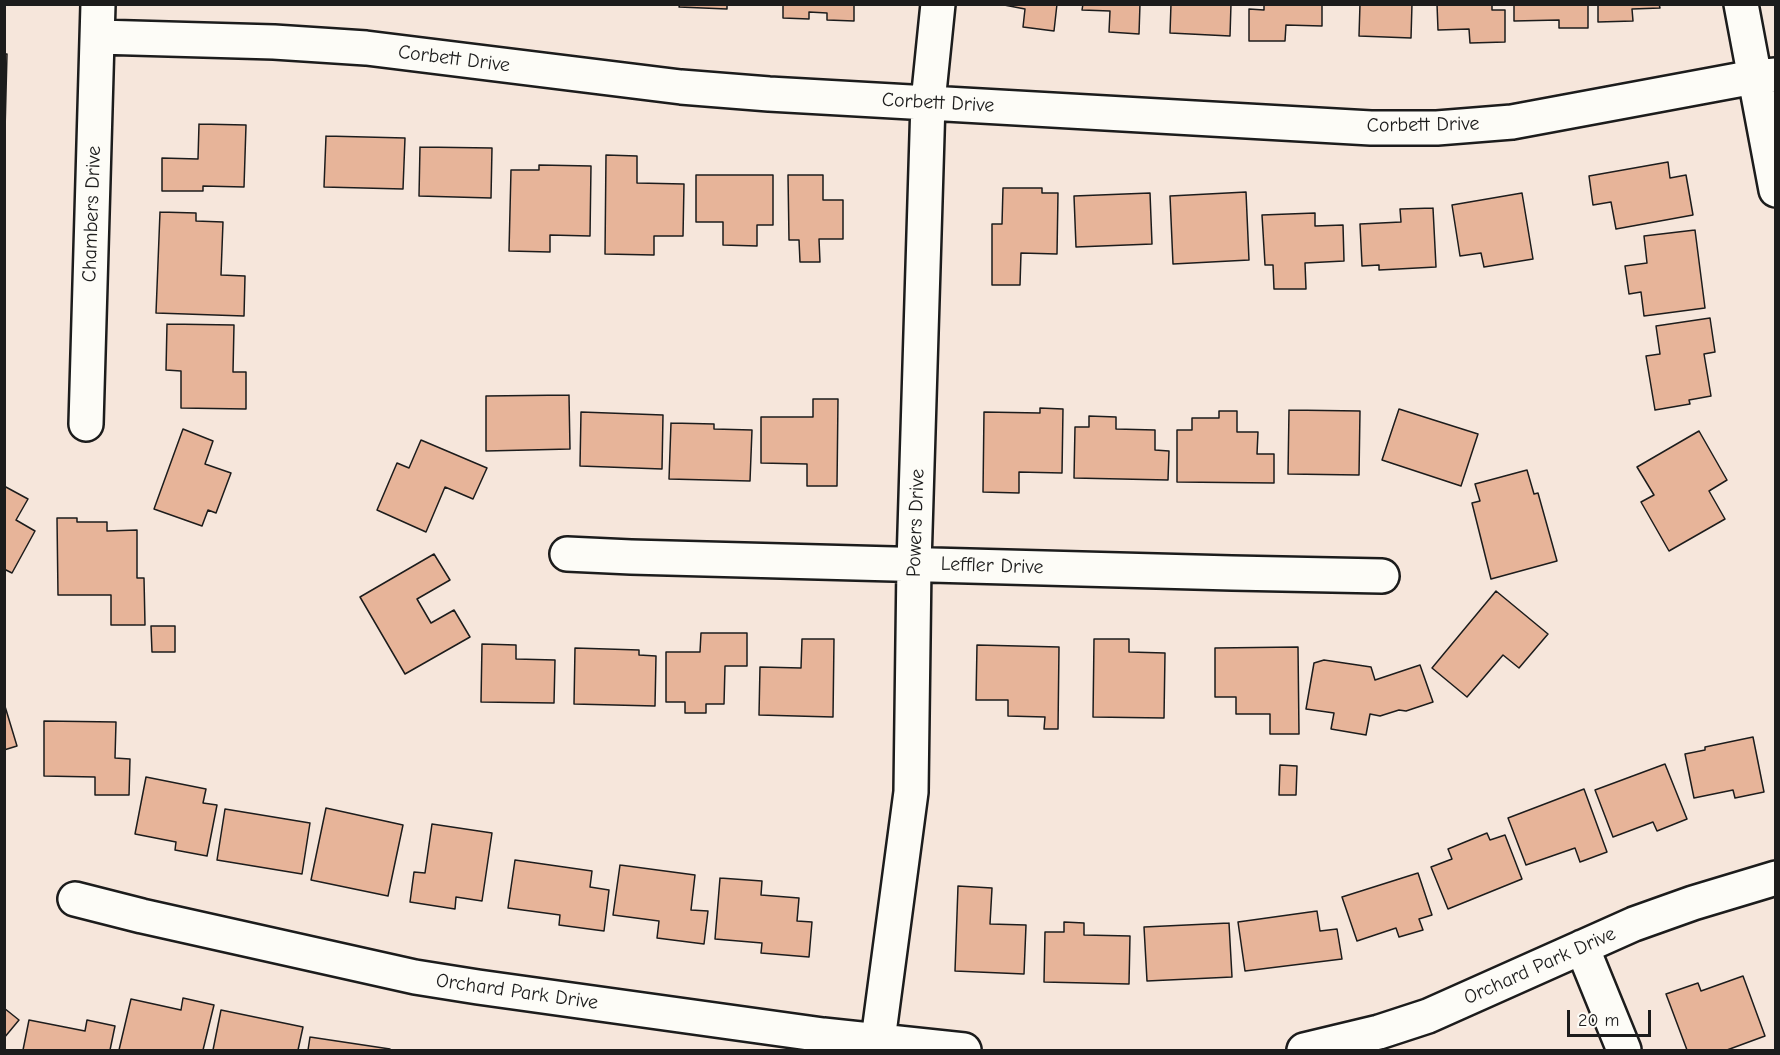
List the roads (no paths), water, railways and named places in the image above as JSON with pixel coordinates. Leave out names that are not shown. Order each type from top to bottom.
[{"type":"street","name":"Chambers Drive","points":[[86,424],[98,4]]},
{"type":"street","name":"Powers Drive","points":[[878,1040],[911,792],[914,564],[928,102],[938,4]]},
{"type":"street","points":[[1741,4],[1765,76],[1776,190]]},
{"type":"street","name":"Corbett Drive","points":[[98,37],[274,42],[366,48],[681,87],[769,94],[1360,127],[1437,128],[1512,122],[1765,76]]},
{"type":"street","name":"Leffler Drive","points":[[567,554],[1382,576]]},
{"type":"street","name":"Orchard Park Drive","points":[[1304,1050],[1379,1032],[1428,1016],[1634,924],[1776,878]]},
{"type":"street","name":"Orchard Park Drive","points":[[75,899],[415,977],[823,1035],[964,1050]]},
{"type":"street","points":[[1582,947],[1624,1050]]}]
